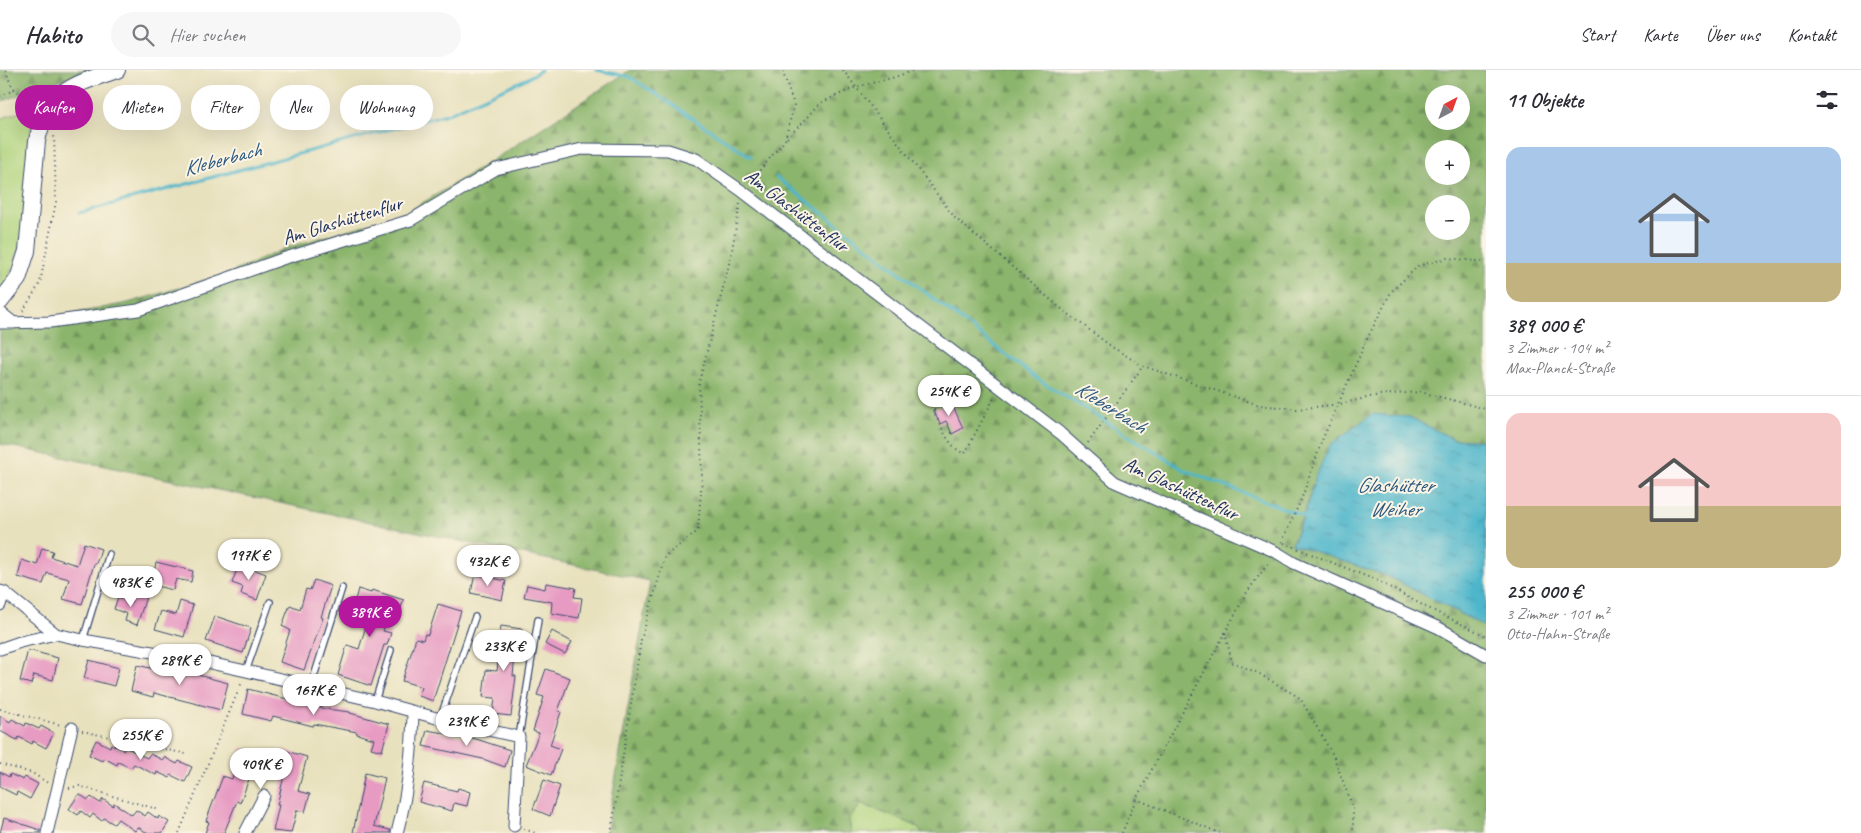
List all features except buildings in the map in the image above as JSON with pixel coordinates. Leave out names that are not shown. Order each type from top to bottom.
[{"type":"street","points":[[78,85],[117,70]]},
{"type":"street","points":[[0,302],[18,279],[27,251],[40,130]]},
{"type":"street","name":"Am Glashüttenflur","points":[[0,323],[50,322],[138,310],[282,259],[411,220],[496,169],[582,149],[630,148],[668,150],[696,159],[742,191],[1060,433],[1115,482],[1279,548],[1294,563],[1439,628],[1486,655]]},
{"type":"street","points":[[0,312],[14,323]]},
{"type":"street","points":[[2,591],[56,634]]},
{"type":"street","points":[[0,605],[2,591]]},
{"type":"street","points":[[0,649],[20,642],[56,634],[246,671],[374,701],[413,713],[519,737],[514,826]]},
{"type":"street","points":[[401,832],[412,746],[413,713]]},
{"type":"street","points":[[47,833],[72,728]]},
{"type":"street","points":[[245,833],[264,796]]},
{"type":"lane","points":[[83,640],[109,554]]},
{"type":"lane","points":[[311,686],[342,588]]},
{"type":"lane","points":[[246,671],[270,602]]},
{"type":"lane","points":[[440,719],[475,617]]},
{"type":"lane","points":[[519,737],[538,620]]},
{"type":"lane","points":[[374,701],[391,650]]},
{"type":"path","points":[[0,96],[14,90],[6,70]]},
{"type":"path","points":[[782,70],[794,105],[785,140]]},
{"type":"path","points":[[843,70],[956,218],[1058,306],[1112,347],[1143,366],[1259,405],[1297,409],[1340,404],[1379,395],[1422,392],[1486,409]]},
{"type":"path","points":[[611,833],[641,640],[665,556],[698,531],[702,477],[699,383],[731,256],[742,191],[785,140],[820,103],[856,87],[914,70]]},
{"type":"path","points":[[14,323],[27,306],[40,282],[56,202],[53,130]]},
{"type":"path","points":[[1122,833],[1136,799],[1247,592],[1279,548],[1301,500],[1323,438],[1340,404],[1368,337],[1391,292],[1418,266],[1447,258],[1486,262]]},
{"type":"path","points":[[1081,453],[1143,366]]},
{"type":"path","points":[[931,406],[952,445],[959,452],[965,452],[999,387]]},
{"type":"path","points":[[1279,548],[1290,544],[1311,555],[1378,581],[1486,636]]},
{"type":"path","points":[[1225,632],[1232,662],[1258,673],[1300,698],[1333,755],[1353,808],[1353,833]]},
{"type":"path","points":[[179,833],[246,671]]},
{"type":"path","points":[[0,710],[186,754]]},
{"type":"path","points":[[0,764],[32,773],[58,790],[79,786],[160,810]]},
{"type":"path","points":[[1136,799],[1220,833]]},
{"type":"green space","points":[[0,70],[88,70],[47,85],[15,85],[15,97],[0,102]]},
{"type":"green space","points":[[630,70],[1486,70],[1486,441],[1453,439],[1409,417],[1330,445],[1292,543],[1387,576],[1486,627],[1486,833],[923,833],[914,825],[862,804],[849,819],[851,833],[606,833],[650,581],[0,444],[0,328],[128,303],[230,273],[286,248],[406,213],[493,160]]},
{"type":"green space","points":[[15,114],[15,130],[31,130],[21,245],[4,290],[0,292],[0,119]]},
{"type":"green space","points":[[862,804],[914,825],[923,833],[851,833],[849,819]]},
{"type":"water","name":"Glashütter Weiher","points":[[1372,414],[1409,417],[1453,439],[1486,441],[1486,627],[1387,576],[1292,544],[1304,516],[1316,475],[1330,445]]},
{"type":"waterway","name":"Kleberbach","points":[[79,213],[447,114],[528,78],[541,70]]},
{"type":"waterway","name":"Kleberbach","points":[[597,70],[630,77],[751,157]]},
{"type":"waterway","name":"Kleberbach","points":[[776,177],[1036,378],[1184,470],[1306,517]]}]
